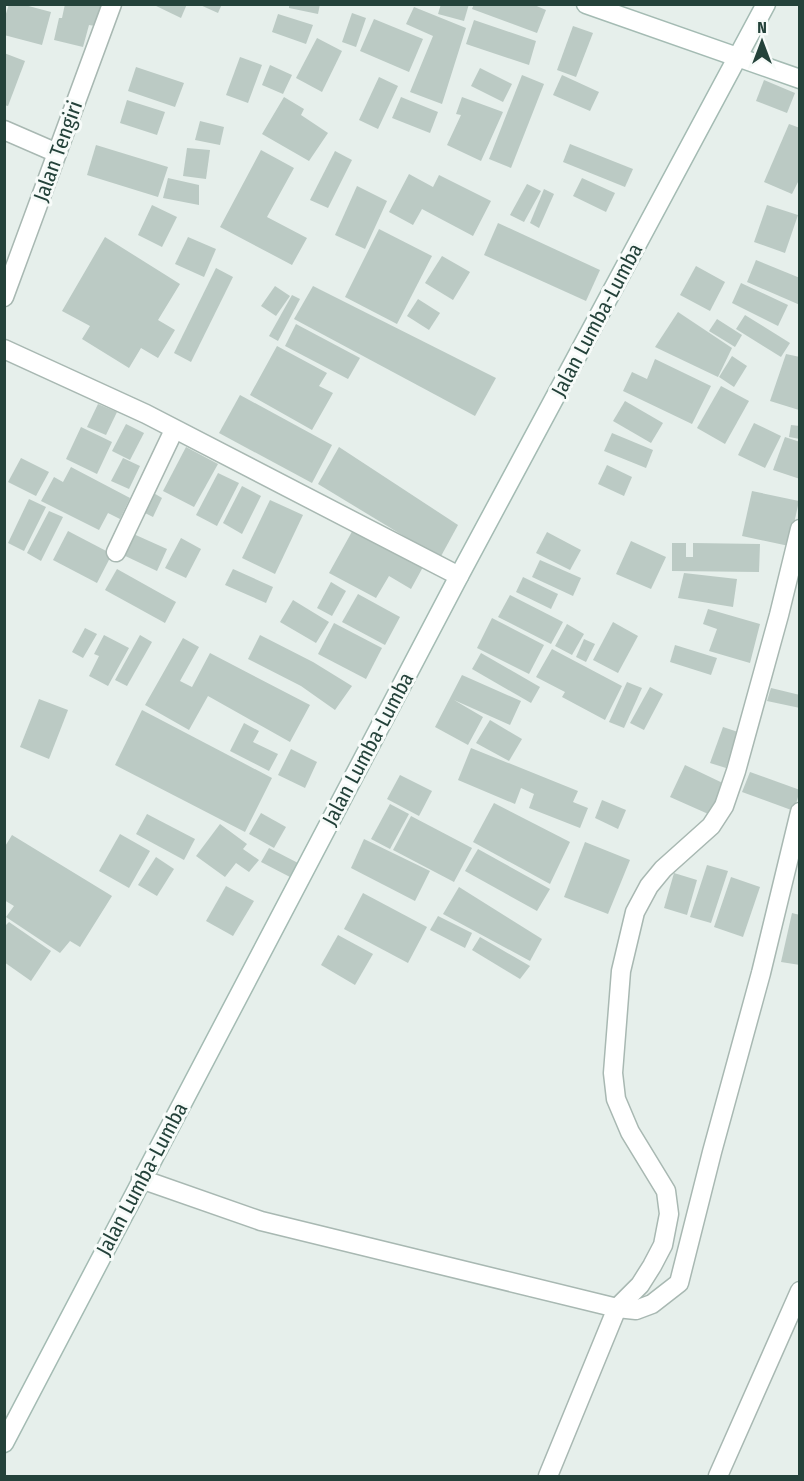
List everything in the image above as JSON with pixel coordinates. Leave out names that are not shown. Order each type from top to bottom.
[{"type":"street","name":"Jalan Tengiri","points":[[4,297],[112,4]]},
{"type":"street","points":[[586,4],[800,79]]},
{"type":"street","name":"Jalan Lumba-Lumba","points":[[4,1443],[459,576],[766,4]]},
{"type":"street","points":[[4,130],[57,153]]},
{"type":"street","points":[[4,349],[146,414],[459,576]]},
{"type":"street","points":[[116,552],[174,430]]},
{"type":"street","points":[[548,1476],[617,1308],[640,1285],[652,1266],[663,1245],[669,1214],[666,1191],[630,1132],[616,1099],[613,1072],[621,971],[636,912],[649,886],[663,869],[711,826],[724,806],[736,771],[779,615],[800,529]]},
{"type":"street","points":[[141,1179],[261,1221],[617,1308],[636,1310],[651,1304],[679,1283],[761,973],[800,812]]},
{"type":"street","points":[[718,1476],[800,1291]]},
{"type":"building","points":[[9,4],[21,4],[51,12],[42,45],[4,35],[4,20]]},
{"type":"building","points":[[65,4],[108,6],[101,27],[89,25],[83,47],[54,40]]},
{"type":"building","points":[[152,4],[187,4],[181,18]]},
{"type":"building","points":[[198,4],[222,4],[218,13]]},
{"type":"building","points":[[289,4],[320,4],[318,14],[289,8]]},
{"type":"building","points":[[441,4],[469,4],[464,21],[438,14]]},
{"type":"building","points":[[474,4],[532,4],[546,10],[537,33],[472,9]]},
{"type":"building","points":[[414,7],[466,28],[442,104],[410,92],[433,36],[406,24]]},
{"type":"building","points":[[352,13],[366,18],[356,47],[342,42]]},
{"type":"building","points":[[278,14],[313,25],[306,44],[272,32]]},
{"type":"building","points":[[374,19],[423,39],[409,72],[360,51]]},
{"type":"building","points":[[474,20],[536,41],[529,65],[466,44]]},
{"type":"building","points":[[573,26],[593,33],[576,77],[557,70]]},
{"type":"building","points":[[317,38],[342,51],[322,92],[296,78]]},
{"type":"building","points":[[4,53],[25,61],[8,106],[4,105]]},
{"type":"building","points":[[240,57],[262,65],[248,103],[226,95]]},
{"type":"building","points":[[270,65],[292,75],[283,94],[262,85]]},
{"type":"building","points":[[136,67],[184,83],[175,107],[128,91]]},
{"type":"building","points":[[480,68],[512,84],[503,102],[471,86]]},
{"type":"building","points":[[522,75],[544,84],[511,168],[489,159]]},
{"type":"building","points":[[562,75],[599,92],[590,111],[553,95]]},
{"type":"building","points":[[379,77],[398,86],[378,129],[359,120]]},
{"type":"building","points":[[764,80],[795,93],[787,113],[756,101]]},
{"type":"building","points":[[284,97],[304,109],[301,115],[328,133],[309,161],[262,134]]},
{"type":"building","points":[[401,97],[438,112],[430,133],[392,118]]},
{"type":"building","points":[[462,97],[503,112],[481,161],[447,145],[461,115],[456,114]]},
{"type":"building","points":[[127,100],[165,112],[157,135],[120,123]]},
{"type":"building","points":[[200,121],[224,127],[220,145],[195,140]]},
{"type":"building","points":[[789,124],[800,128],[800,178],[792,194],[764,182]]},
{"type":"building","points":[[570,144],[633,169],[625,187],[563,162]]},
{"type":"building","points":[[96,145],[168,167],[158,197],[87,175]]},
{"type":"building","points":[[187,148],[210,150],[206,179],[183,176]]},
{"type":"building","points":[[261,150],[294,168],[267,217],[307,238],[292,265],[220,227]]},
{"type":"building","points":[[335,151],[352,160],[328,208],[310,200]]},
{"type":"building","points":[[409,174],[433,187],[439,175],[491,201],[473,236],[422,209],[413,225],[389,212]]},
{"type":"building","points":[[168,178],[199,185],[199,205],[163,198]]},
{"type":"building","points":[[582,178],[615,193],[606,212],[573,196]]},
{"type":"building","points":[[527,184],[541,191],[524,222],[510,215]]},
{"type":"building","points":[[357,186],[387,201],[365,249],[335,235]]},
{"type":"building","points":[[544,189],[554,194],[539,228],[530,223]]},
{"type":"building","points":[[152,205],[177,217],[162,247],[138,235]]},
{"type":"building","points":[[767,205],[798,215],[785,253],[754,242]]},
{"type":"building","points":[[498,223],[600,270],[586,301],[484,255]]},
{"type":"building","points":[[379,229],[432,256],[397,324],[345,297]]},
{"type":"building","points":[[105,237],[180,284],[158,320],[175,330],[158,358],[141,348],[129,368],[82,339],[90,326],[62,311]]},
{"type":"building","points":[[188,237],[216,249],[204,277],[175,264]]},
{"type":"building","points":[[442,256],[470,272],[453,300],[425,283]]},
{"type":"building","points":[[756,260],[800,278],[800,305],[747,282]]},
{"type":"building","points":[[696,266],[725,282],[710,311],[680,295]]},
{"type":"building","points":[[216,268],[233,277],[191,362],[174,353]]},
{"type":"building","points":[[741,283],[788,305],[778,326],[732,303]]},
{"type":"building","points":[[275,286],[290,296],[276,316],[261,306]]},
{"type":"building","points":[[313,286],[496,378],[475,416],[294,319]]},
{"type":"building","points":[[292,295],[300,299],[278,341],[269,336]]},
{"type":"building","points":[[418,299],[440,313],[429,330],[407,316]]},
{"type":"building","points":[[678,312],[732,348],[718,377],[655,347]]},
{"type":"building","points":[[745,315],[790,343],[781,357],[736,329]]},
{"type":"building","points":[[717,319],[742,335],[735,347],[709,331]]},
{"type":"building","points":[[296,324],[360,358],[348,379],[285,346]]},
{"type":"building","points":[[277,346],[327,373],[319,386],[333,393],[312,430],[250,395]]},
{"type":"building","points":[[786,354],[800,357],[799,410],[770,401]]},
{"type":"building","points":[[732,356],[747,366],[734,387],[719,377]]},
{"type":"building","points":[[655,359],[711,386],[692,424],[623,391],[632,372],[647,379]]},
{"type":"building","points":[[721,386],[749,401],[725,444],[697,428]]},
{"type":"building","points":[[240,395],[332,445],[312,483],[219,433]]},
{"type":"building","points":[[625,401],[663,423],[651,443],[613,421]]},
{"type":"building","points":[[98,404],[117,412],[106,435],[87,427]]},
{"type":"building","points":[[754,423],[781,436],[765,468],[738,455]]},
{"type":"building","points":[[126,424],[144,433],[130,460],[112,451]]},
{"type":"building","points":[[791,425],[800,426],[800,439],[789,437]]},
{"type":"building","points":[[81,427],[112,442],[97,474],[66,459]]},
{"type":"building","points":[[612,433],[653,450],[646,468],[604,451]]},
{"type":"building","points":[[785,437],[800,442],[800,479],[773,470]]},
{"type":"building","points":[[186,447],[218,464],[194,507],[163,491]]},
{"type":"building","points":[[339,447],[458,525],[440,558],[318,484]]},
{"type":"building","points":[[21,458],[49,472],[36,496],[8,482]]},
{"type":"building","points":[[123,458],[140,466],[129,489],[111,481]]},
{"type":"building","points":[[607,465],[632,477],[624,496],[598,484]]},
{"type":"building","points":[[71,467],[130,498],[120,519],[108,513],[99,530],[41,501],[54,477],[63,482]]},
{"type":"building","points":[[218,473],[239,483],[217,526],[196,515]]},
{"type":"building","points":[[242,486],[261,496],[242,534],[223,523]]},
{"type":"building","points":[[752,491],[799,501],[789,546],[742,536]]},
{"type":"building","points":[[152,492],[162,498],[153,517],[141,511]]},
{"type":"building","points":[[29,499],[46,507],[24,551],[8,543]]},
{"type":"building","points":[[270,500],[303,515],[275,574],[242,558]]},
{"type":"building","points":[[49,511],[63,517],[41,561],[27,553]]},
{"type":"building","points":[[354,528],[423,567],[411,589],[389,576],[376,598],[329,573]]},
{"type":"building","points":[[68,531],[112,554],[97,583],[53,560]]},
{"type":"building","points":[[129,532],[167,549],[157,571],[119,553]]},
{"type":"building","points":[[547,532],[581,550],[570,570],[536,553]]},
{"type":"building","points":[[181,538],[201,549],[186,578],[165,568]]},
{"type":"building","points":[[631,541],[666,557],[651,589],[616,574]]},
{"type":"building","points":[[672,543],[686,543],[686,557],[693,557],[693,543],[760,544],[759,572],[672,571]]},
{"type":"building","points":[[540,560],[581,578],[573,596],[532,577]]},
{"type":"building","points":[[117,569],[176,602],[165,623],[105,590]]},
{"type":"building","points":[[233,569],[273,587],[266,603],[225,585]]},
{"type":"building","points":[[684,573],[737,579],[733,607],[678,598]]},
{"type":"building","points":[[523,577],[558,594],[551,609],[516,592]]},
{"type":"building","points":[[331,582],[346,591],[332,616],[317,608]]},
{"type":"building","points":[[358,594],[400,617],[385,645],[342,622]]},
{"type":"building","points":[[510,595],[563,622],[551,644],[498,617]]},
{"type":"building","points":[[293,600],[329,622],[316,643],[280,622]]},
{"type":"building","points":[[708,609],[760,624],[750,663],[709,651],[717,629],[703,624]]},
{"type":"building","points":[[492,618],[544,645],[529,674],[477,648]]},
{"type":"building","points":[[613,622],[638,636],[618,673],[593,660]]},
{"type":"building","points":[[334,623],[382,648],[366,679],[318,654]]},
{"type":"building","points":[[567,624],[584,634],[572,655],[555,646]]},
{"type":"building","points":[[85,628],[97,634],[83,658],[72,652]]},
{"type":"building","points":[[104,635],[129,648],[108,686],[89,676],[99,656],[94,654]]},
{"type":"building","points":[[140,635],[152,642],[127,686],[115,680]]},
{"type":"building","points":[[260,635],[313,662],[352,686],[335,710],[301,686],[248,659]]},
{"type":"building","points":[[183,638],[199,647],[180,681],[192,687],[210,653],[310,705],[290,742],[208,696],[189,730],[145,705]]},
{"type":"building","points":[[584,639],[595,644],[586,662],[576,657]]},
{"type":"building","points":[[675,645],[717,658],[711,675],[670,662]]},
{"type":"building","points":[[552,649],[622,686],[605,720],[562,697],[565,692],[536,677]]},
{"type":"building","points":[[481,653],[540,687],[531,703],[472,669]]},
{"type":"building","points":[[462,675],[521,701],[510,725],[454,700],[483,717],[468,745],[435,727]]},
{"type":"building","points":[[627,682],[642,688],[624,728],[609,722]]},
{"type":"building","points":[[650,687],[663,694],[644,730],[630,723]]},
{"type":"building","points":[[771,688],[800,695],[800,708],[767,701]]},
{"type":"building","points":[[39,699],[68,710],[49,759],[20,747]]},
{"type":"building","points":[[142,710],[272,778],[245,832],[115,765]]},
{"type":"building","points":[[490,720],[522,739],[509,761],[476,743]]},
{"type":"building","points":[[244,723],[259,731],[253,742],[278,754],[269,771],[230,751]]},
{"type":"building","points":[[723,727],[738,732],[726,768],[710,763]]},
{"type":"building","points":[[471,748],[578,791],[573,802],[588,808],[580,828],[529,808],[534,794],[521,788],[515,804],[458,780]]},
{"type":"building","points":[[291,749],[317,762],[305,788],[278,775]]},
{"type":"building","points":[[685,765],[729,786],[715,817],[670,797]]},
{"type":"building","points":[[750,772],[800,790],[794,811],[742,792]]},
{"type":"building","points":[[400,775],[432,791],[419,816],[387,799]]},
{"type":"building","points":[[602,800],[626,810],[618,829],[595,818]]},
{"type":"building","points":[[494,803],[570,842],[550,884],[473,842]]},
{"type":"building","points":[[390,804],[409,814],[390,849],[371,839]]},
{"type":"building","points":[[261,813],[286,827],[274,848],[249,834]]},
{"type":"building","points":[[147,814],[195,839],[184,860],[136,834]]},
{"type":"building","points":[[411,816],[472,848],[454,882],[393,850]]},
{"type":"building","points":[[220,824],[247,844],[243,849],[259,860],[249,872],[236,863],[225,877],[196,856]]},
{"type":"building","points":[[120,834],[150,851],[129,888],[99,871]]},
{"type":"building","points":[[12,835],[112,896],[80,947],[70,941],[60,953],[6,917],[14,906],[4,900],[4,848]]},
{"type":"building","points":[[364,839],[430,871],[415,901],[351,868]]},
{"type":"building","points":[[585,842],[630,860],[608,914],[564,897]]},
{"type":"building","points":[[269,848],[298,863],[290,877],[261,862]]},
{"type":"building","points":[[478,849],[550,889],[537,911],[465,871]]},
{"type":"building","points":[[156,857],[174,869],[157,896],[138,885]]},
{"type":"building","points":[[707,865],[728,871],[711,923],[690,917]]},
{"type":"building","points":[[674,873],[697,880],[687,915],[664,908]]},
{"type":"building","points":[[731,877],[760,887],[743,937],[714,927]]},
{"type":"building","points":[[226,886],[254,901],[233,936],[206,921]]},
{"type":"building","points":[[459,887],[542,939],[530,961],[443,914]]},
{"type":"building","points":[[363,893],[427,927],[408,963],[344,929]]},
{"type":"building","points":[[792,913],[800,915],[800,965],[781,962]]},
{"type":"building","points":[[438,916],[472,933],[465,948],[430,930]]},
{"type":"building","points":[[9,922],[51,951],[31,981],[4,962],[4,927]]},
{"type":"building","points":[[338,935],[373,954],[355,985],[321,965]]},
{"type":"building","points":[[480,937],[530,966],[520,979],[472,950]]}]
